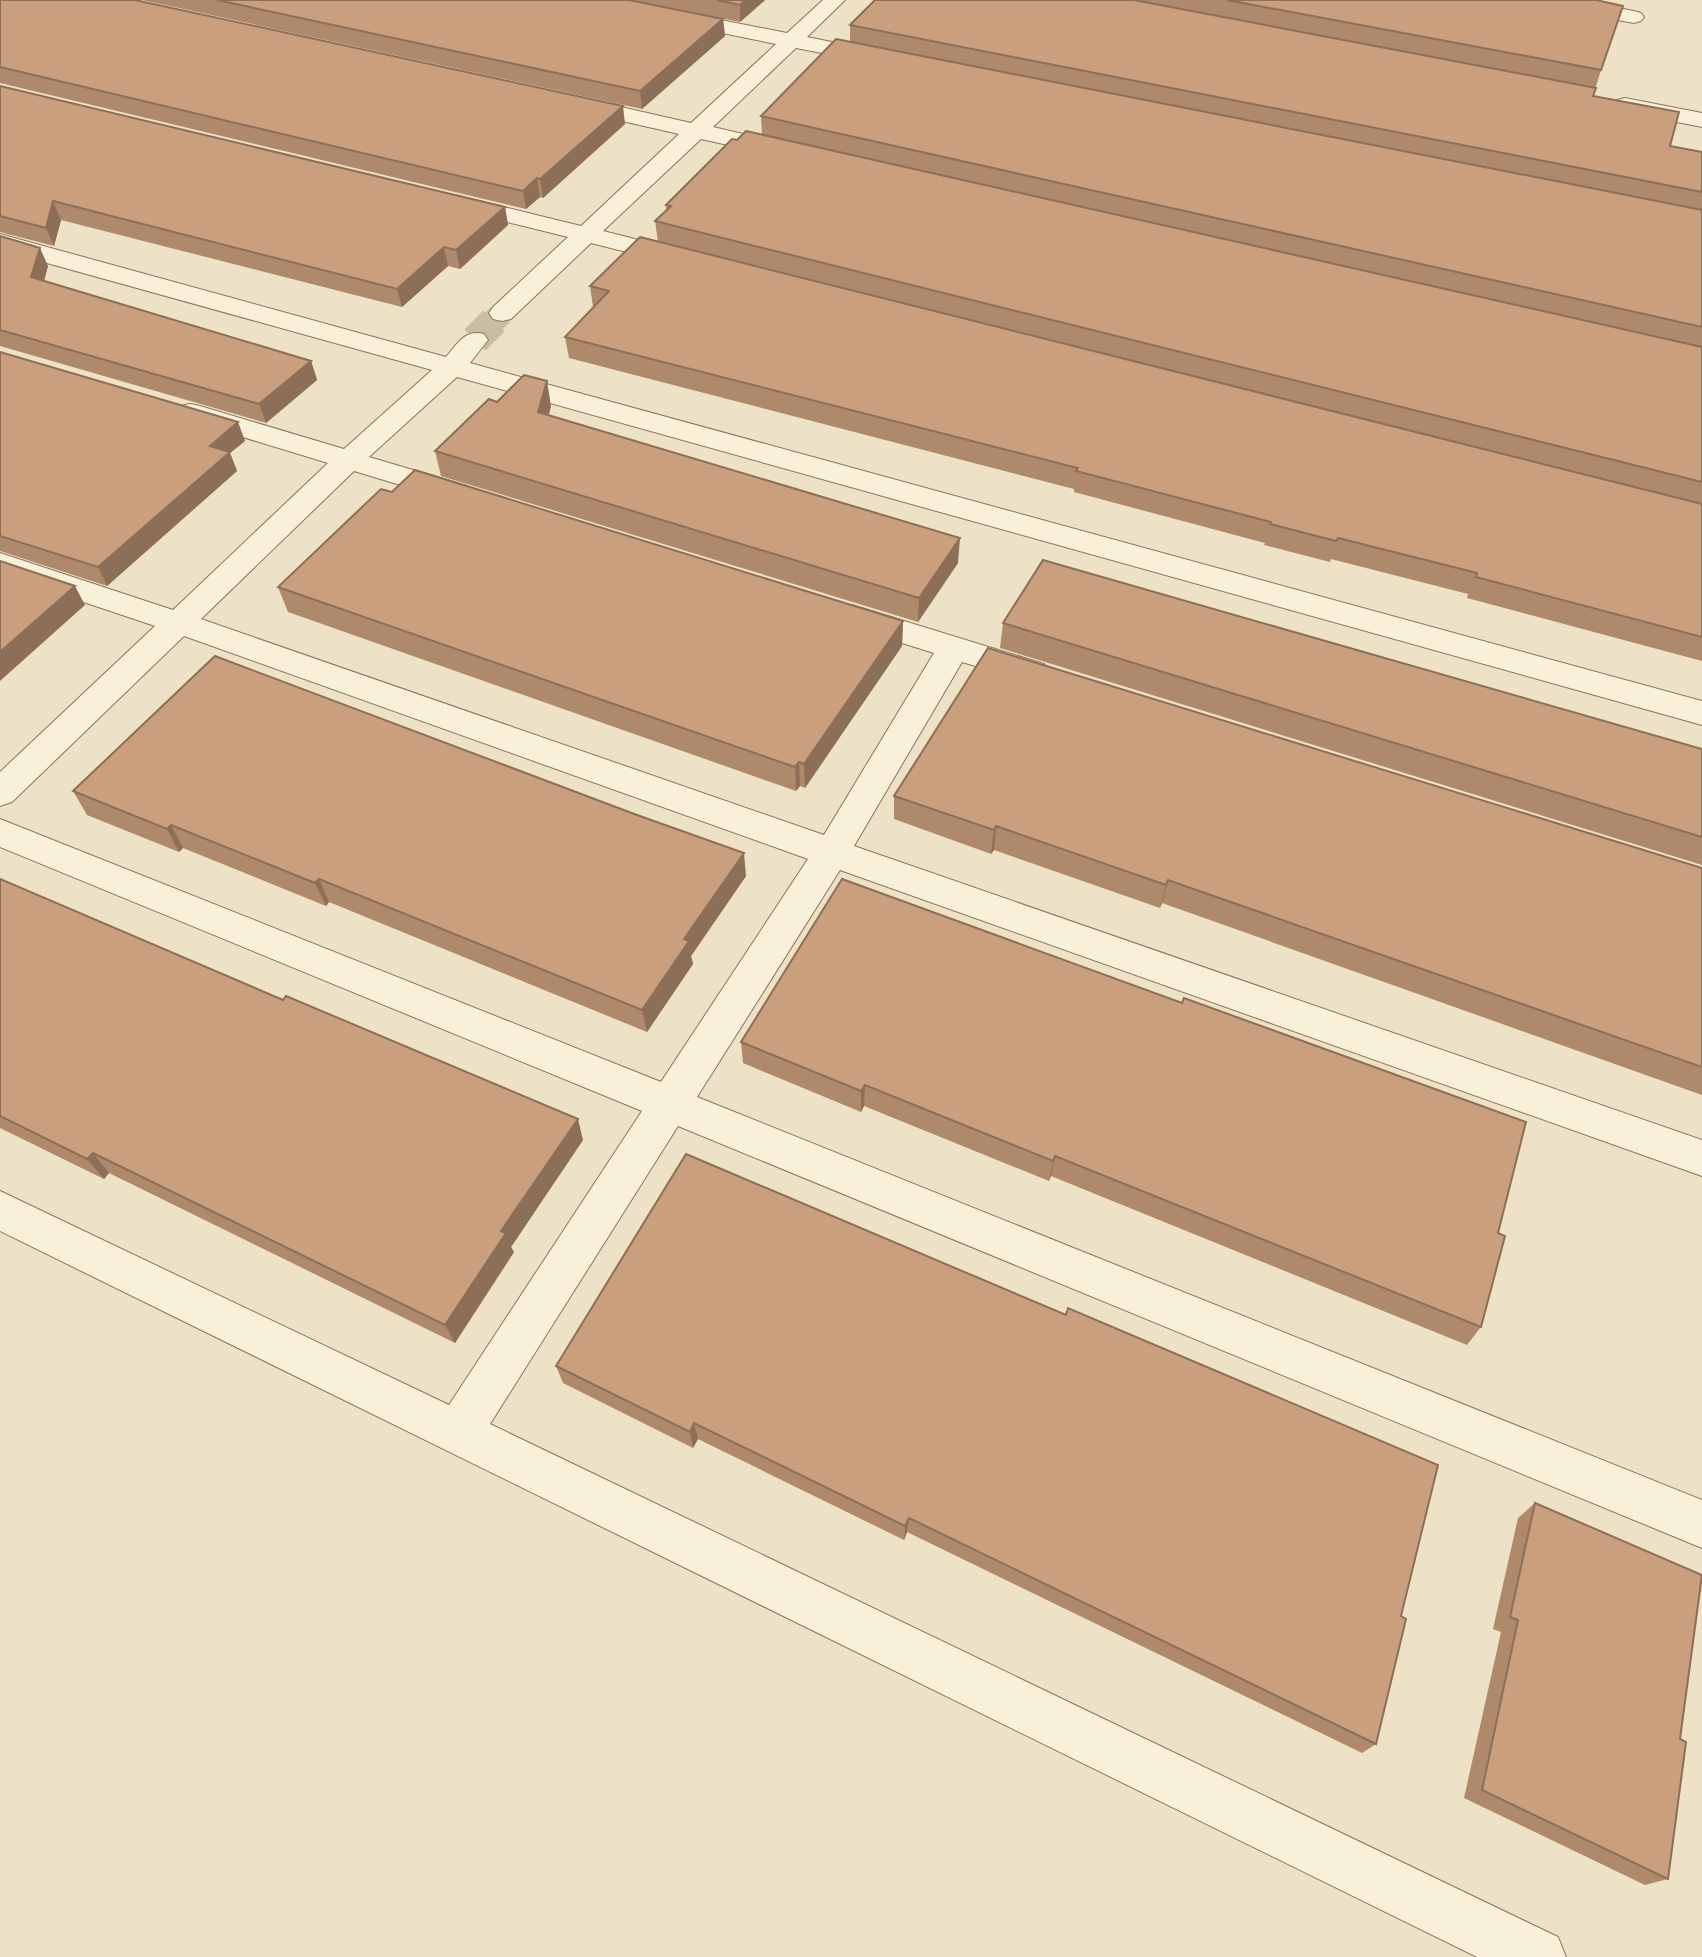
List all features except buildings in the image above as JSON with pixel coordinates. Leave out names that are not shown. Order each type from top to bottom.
[{"type":"street","points":[[588,0],[901,62]]},
{"type":"street","points":[[502,313],[835,0]]},
{"type":"street","points":[[1541,0],[1634,16]]},
{"type":"street","points":[[549,97],[806,155]]},
{"type":"street","points":[[1607,102],[1702,120]]},
{"type":"street","points":[[428,195],[709,265]]},
{"type":"street","points":[[0,242],[1702,713]]},
{"type":"street","points":[[0,793],[349,460],[451,368],[475,340]]},
{"type":"street","points":[[168,406],[481,501]]},
{"type":"street","points":[[0,563],[179,623],[1702,1158]]},
{"type":"street","points":[[822,607],[1060,681]]},
{"type":"street","points":[[458,1433],[832,852],[954,648]]},
{"type":"street","points":[[0,832],[1702,1524]]},
{"type":"street","points":[[0,1210],[1538,1957]]},
{"type":"tunnel","points":[[475,340],[502,313]]}]
